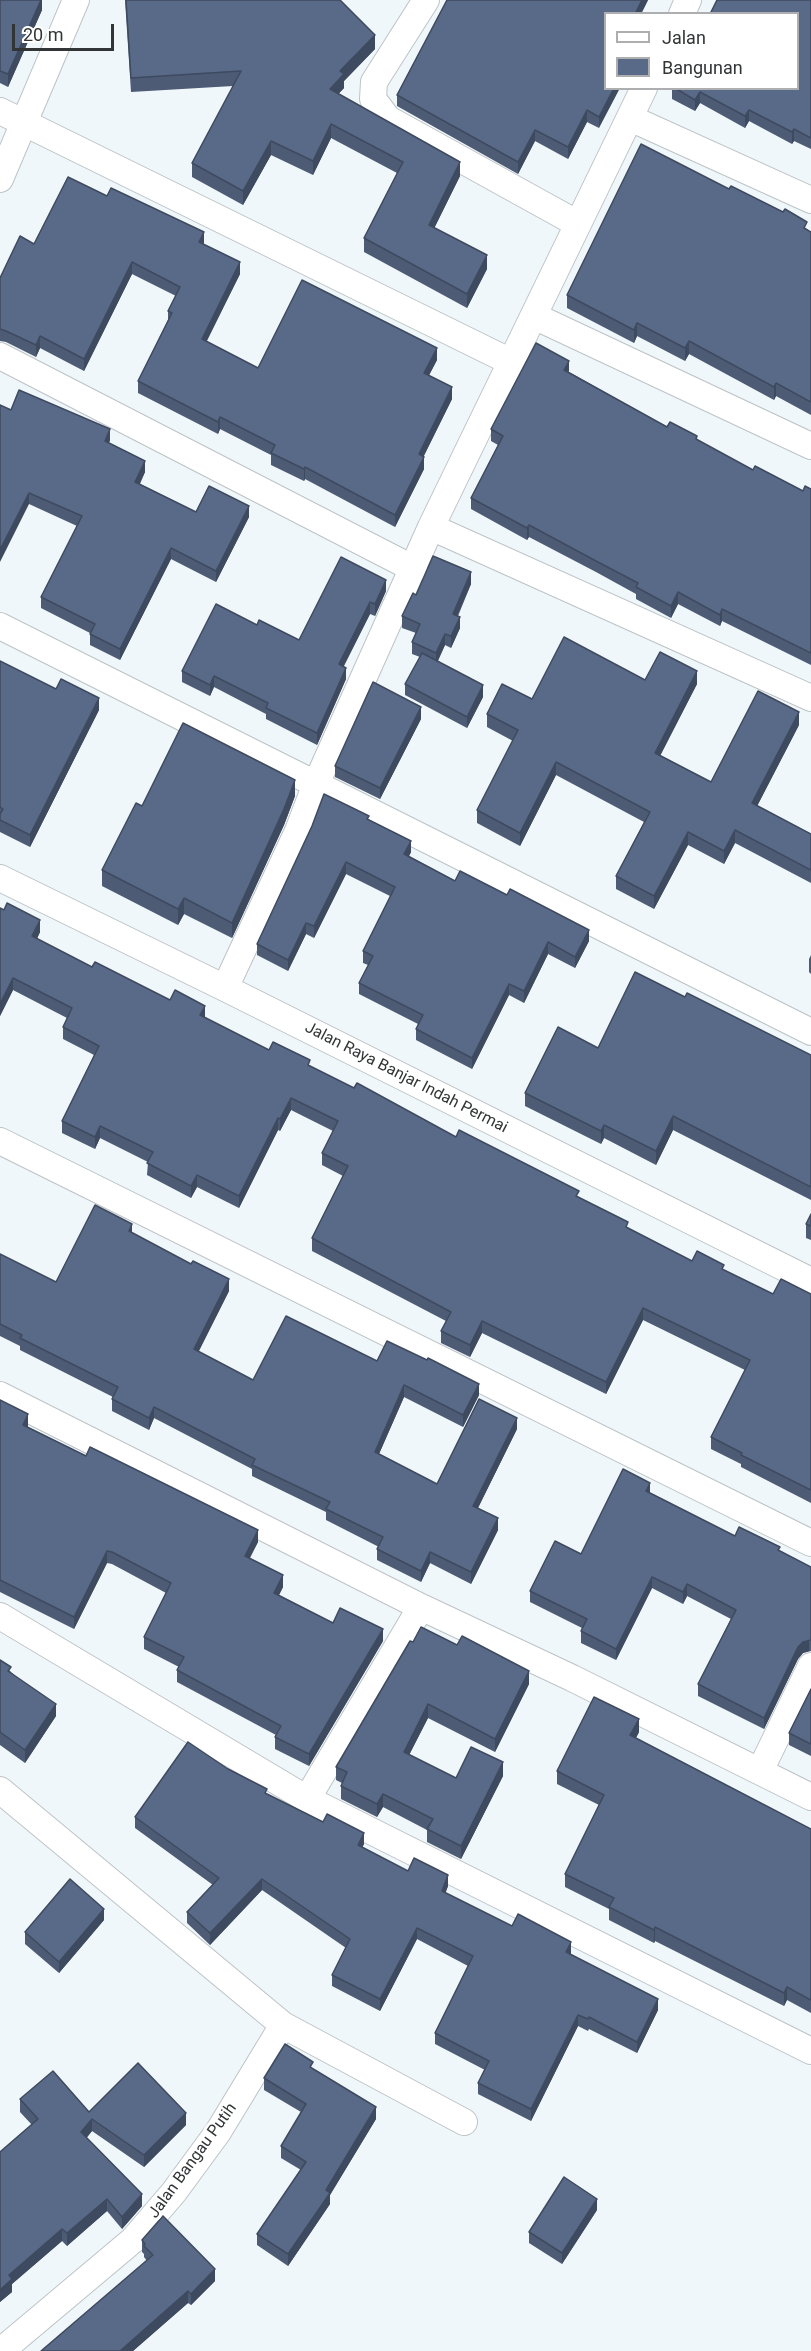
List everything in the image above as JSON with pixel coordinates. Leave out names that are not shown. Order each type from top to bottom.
[{"type":"street","points":[[0,179],[76,0]]},
{"type":"street","points":[[426,0],[374,82],[374,99],[388,119],[578,224]]},
{"type":"street","points":[[225,987],[298,831],[316,784],[431,527],[643,90]]},
{"type":"street","points":[[0,111],[511,362]]},
{"type":"street","points":[[630,118],[811,200]]},
{"type":"street","points":[[534,316],[811,446]]},
{"type":"street","points":[[0,356],[414,569]]},
{"type":"street","points":[[431,527],[811,698]]},
{"type":"street","points":[[0,626],[811,1032]]},
{"type":"street","name":"Jalan Raya Banjar Indah Permai","points":[[0,878],[225,987],[811,1281]]},
{"type":"street","points":[[0,1142],[811,1542]]},
{"type":"street","points":[[0,1395],[421,1608],[572,1678],[811,1797]]},
{"type":"street","points":[[307,1798],[421,1608]]},
{"type":"street","points":[[0,1616],[307,1798],[811,2051]]},
{"type":"street","points":[[760,1771],[811,1666]]},
{"type":"street","points":[[0,1790],[283,2025],[464,2122]]},
{"type":"street","name":"Jalan Bangau Putih","points":[[1,2351],[140,2232],[174,2192],[218,2132],[283,2025]]},
{"type":"building","points":[[0,0],[41,0],[8,74],[0,71]]},
{"type":"building","points":[[126,0],[340,0],[375,35],[340,71],[344,74],[330,89],[460,162],[429,225],[487,255],[467,294],[364,238],[403,162],[331,124],[313,161],[271,141],[243,191],[192,163],[241,71],[131,78]]},
{"type":"building","points":[[447,0],[642,0],[636,12],[604,12],[604,90],[613,90],[599,117],[587,110],[568,147],[535,130],[518,162],[397,95]]},
{"type":"building","points":[[717,0],[811,0],[811,138],[794,129],[792,132],[749,110],[745,116],[700,92],[695,100],[678,90],[799,90],[799,12],[711,12]]},
{"type":"building","points":[[641,144],[729,189],[731,186],[783,212],[785,209],[807,222],[804,228],[811,232],[811,402],[776,383],[774,387],[689,341],[685,348],[637,323],[634,330],[567,295]]},
{"type":"building","points":[[68,177],[107,196],[111,188],[204,232],[199,242],[240,262],[202,339],[258,368],[302,280],[437,348],[424,373],[452,387],[419,454],[424,457],[395,515],[305,467],[304,469],[271,453],[275,445],[220,417],[218,422],[138,381],[172,313],[168,311],[180,287],[132,262],[84,359],[40,336],[36,345],[0,329],[0,278],[20,236],[34,244]]},
{"type":"building","points":[[536,343],[569,361],[564,370],[667,427],[670,422],[753,470],[755,466],[803,491],[805,486],[811,489],[811,653],[722,609],[720,615],[678,592],[671,606],[636,587],[638,583],[529,525],[527,528],[471,498],[503,436],[491,429]]},
{"type":"building","points":[[19,390],[110,429],[105,441],[145,461],[135,482],[196,512],[209,486],[249,506],[216,571],[171,548],[120,649],[90,634],[95,624],[41,597],[82,516],[29,493],[0,550],[0,405],[11,410]]},
{"type":"building","points":[[433,556],[471,572],[453,614],[460,617],[451,636],[445,634],[436,653],[412,642],[420,624],[402,616],[413,593],[416,595]]},
{"type":"building","points":[[341,557],[386,580],[375,604],[370,602],[339,664],[346,668],[317,733],[266,708],[268,703],[214,676],[210,685],[182,671],[216,604],[257,625],[259,620],[299,640]]},
{"type":"building","points":[[564,637],[645,680],[660,652],[697,671],[655,753],[711,782],[758,691],[799,712],[752,803],[811,834],[811,870],[735,830],[724,851],[688,832],[654,896],[616,876],[650,812],[556,762],[520,833],[477,810],[518,730],[487,714],[502,684],[532,699]]},
{"type":"building","points":[[422,653],[483,685],[467,717],[405,684]]},
{"type":"building","points":[[0,661],[56,689],[61,679],[99,698],[30,835],[0,820],[3,809],[0,807]]},
{"type":"building","points":[[373,682],[421,707],[380,788],[335,766]]},
{"type":"building","points":[[183,723],[295,780],[232,923],[184,898],[178,909],[102,870],[136,803],[142,806]]},
{"type":"building","points":[[324,794],[369,816],[367,819],[411,841],[404,854],[455,881],[460,871],[507,895],[510,889],[589,930],[575,957],[548,942],[524,991],[509,984],[472,1058],[416,1029],[423,1015],[359,983],[373,956],[363,951],[395,887],[346,862],[314,926],[306,923],[288,960],[257,944],[312,826]]},
{"type":"building","points":[[7,903],[40,920],[32,936],[92,967],[95,962],[170,1000],[175,990],[205,1006],[200,1015],[269,1050],[273,1042],[310,1060],[308,1065],[354,1088],[357,1083],[456,1137],[459,1130],[579,1191],[576,1196],[628,1222],[626,1227],[692,1261],[697,1251],[724,1265],[722,1269],[773,1294],[781,1279],[811,1294],[811,1490],[741,1455],[742,1453],[711,1437],[750,1360],[643,1308],[606,1382],[482,1321],[470,1345],[441,1331],[451,1312],[312,1238],[348,1166],[322,1153],[338,1121],[291,1098],[280,1119],[278,1118],[239,1196],[197,1175],[191,1186],[147,1163],[153,1152],[100,1126],[95,1137],[62,1121],[99,1046],[63,1027],[72,1008],[13,978],[0,1004],[0,908],[4,910]]},
{"type":"building","points":[[635,972],[685,997],[687,993],[811,1055],[811,1187],[673,1116],[656,1151],[604,1125],[601,1131],[525,1093],[558,1027],[598,1048]]},
{"type":"building","points":[[95,1205],[132,1224],[129,1231],[191,1264],[193,1261],[229,1279],[194,1349],[253,1380],[286,1316],[377,1361],[387,1341],[427,1360],[428,1358],[479,1384],[463,1415],[404,1385],[375,1452],[437,1484],[479,1399],[517,1418],[473,1506],[498,1518],[471,1572],[430,1552],[421,1571],[377,1549],[383,1537],[326,1509],[330,1502],[252,1465],[255,1459],[154,1407],[149,1418],[112,1399],[118,1387],[20,1338],[22,1335],[0,1324],[0,1254],[56,1282]]},
{"type":"building","points":[[811,1214],[811,1226],[806,1224]]},
{"type":"building","points":[[0,1400],[28,1414],[23,1425],[86,1456],[90,1447],[258,1530],[245,1556],[283,1575],[274,1593],[333,1623],[340,1608],[383,1629],[309,1754],[275,1737],[281,1726],[177,1670],[184,1657],[144,1637],[171,1583],[107,1551],[74,1617],[0,1580]]},
{"type":"building","points":[[623,1469],[650,1483],[646,1491],[735,1536],[739,1527],[780,1547],[778,1550],[811,1567],[811,1640],[803,1642],[798,1647],[764,1718],[698,1684],[736,1610],[687,1584],[683,1592],[652,1577],[616,1649],[581,1631],[587,1619],[530,1591],[555,1541],[581,1554]]},
{"type":"building","points":[[421,1627],[457,1645],[462,1636],[529,1671],[495,1739],[428,1704],[404,1752],[456,1778],[471,1747],[503,1762],[461,1846],[427,1829],[433,1819],[383,1794],[377,1804],[341,1786],[347,1772],[336,1767],[410,1641],[413,1642]]},
{"type":"building","points":[[0,1660],[11,1667],[8,1671],[56,1704],[25,1750],[0,1732]]},
{"type":"building","points":[[811,1689],[811,1744],[789,1733]]},
{"type":"building","points":[[594,1697],[639,1719],[630,1735],[811,1829],[811,2000],[787,1987],[784,1993],[655,1927],[654,1930],[609,1907],[614,1898],[565,1874],[604,1795],[557,1771]]},
{"type":"building","points":[[188,1742],[228,1769],[267,1789],[265,1793],[323,1822],[327,1814],[364,1833],[358,1845],[408,1871],[414,1858],[448,1875],[442,1891],[512,1926],[518,1914],[571,1942],[566,1952],[658,1999],[637,2042],[589,2017],[588,2019],[578,2015],[531,2109],[478,2083],[489,2061],[435,2033],[473,1956],[417,1928],[380,1999],[332,1975],[350,1939],[262,1879],[210,1933],[187,1912],[219,1878],[135,1817]]},
{"type":"building","points":[[70,1879],[104,1909],[59,1962],[25,1932]]},
{"type":"building","points":[[285,2044],[313,2062],[310,2067],[376,2107],[326,2190],[330,2193],[288,2254],[257,2234],[306,2162],[281,2146],[306,2104],[264,2078]]},
{"type":"building","points":[[138,2063],[186,2113],[144,2155],[92,2119],[81,2132],[142,2194],[122,2217],[107,2199],[67,2233],[62,2229],[9,2275],[12,2279],[0,2290],[0,2152],[38,2119],[20,2099],[53,2071],[89,2112]]},
{"type":"building","points":[[564,2177],[597,2199],[562,2253],[529,2232]]},
{"type":"building","points":[[163,2216],[215,2269],[191,2294],[188,2291],[120,2351],[41,2351],[153,2255],[144,2246],[142,2240]]}]
